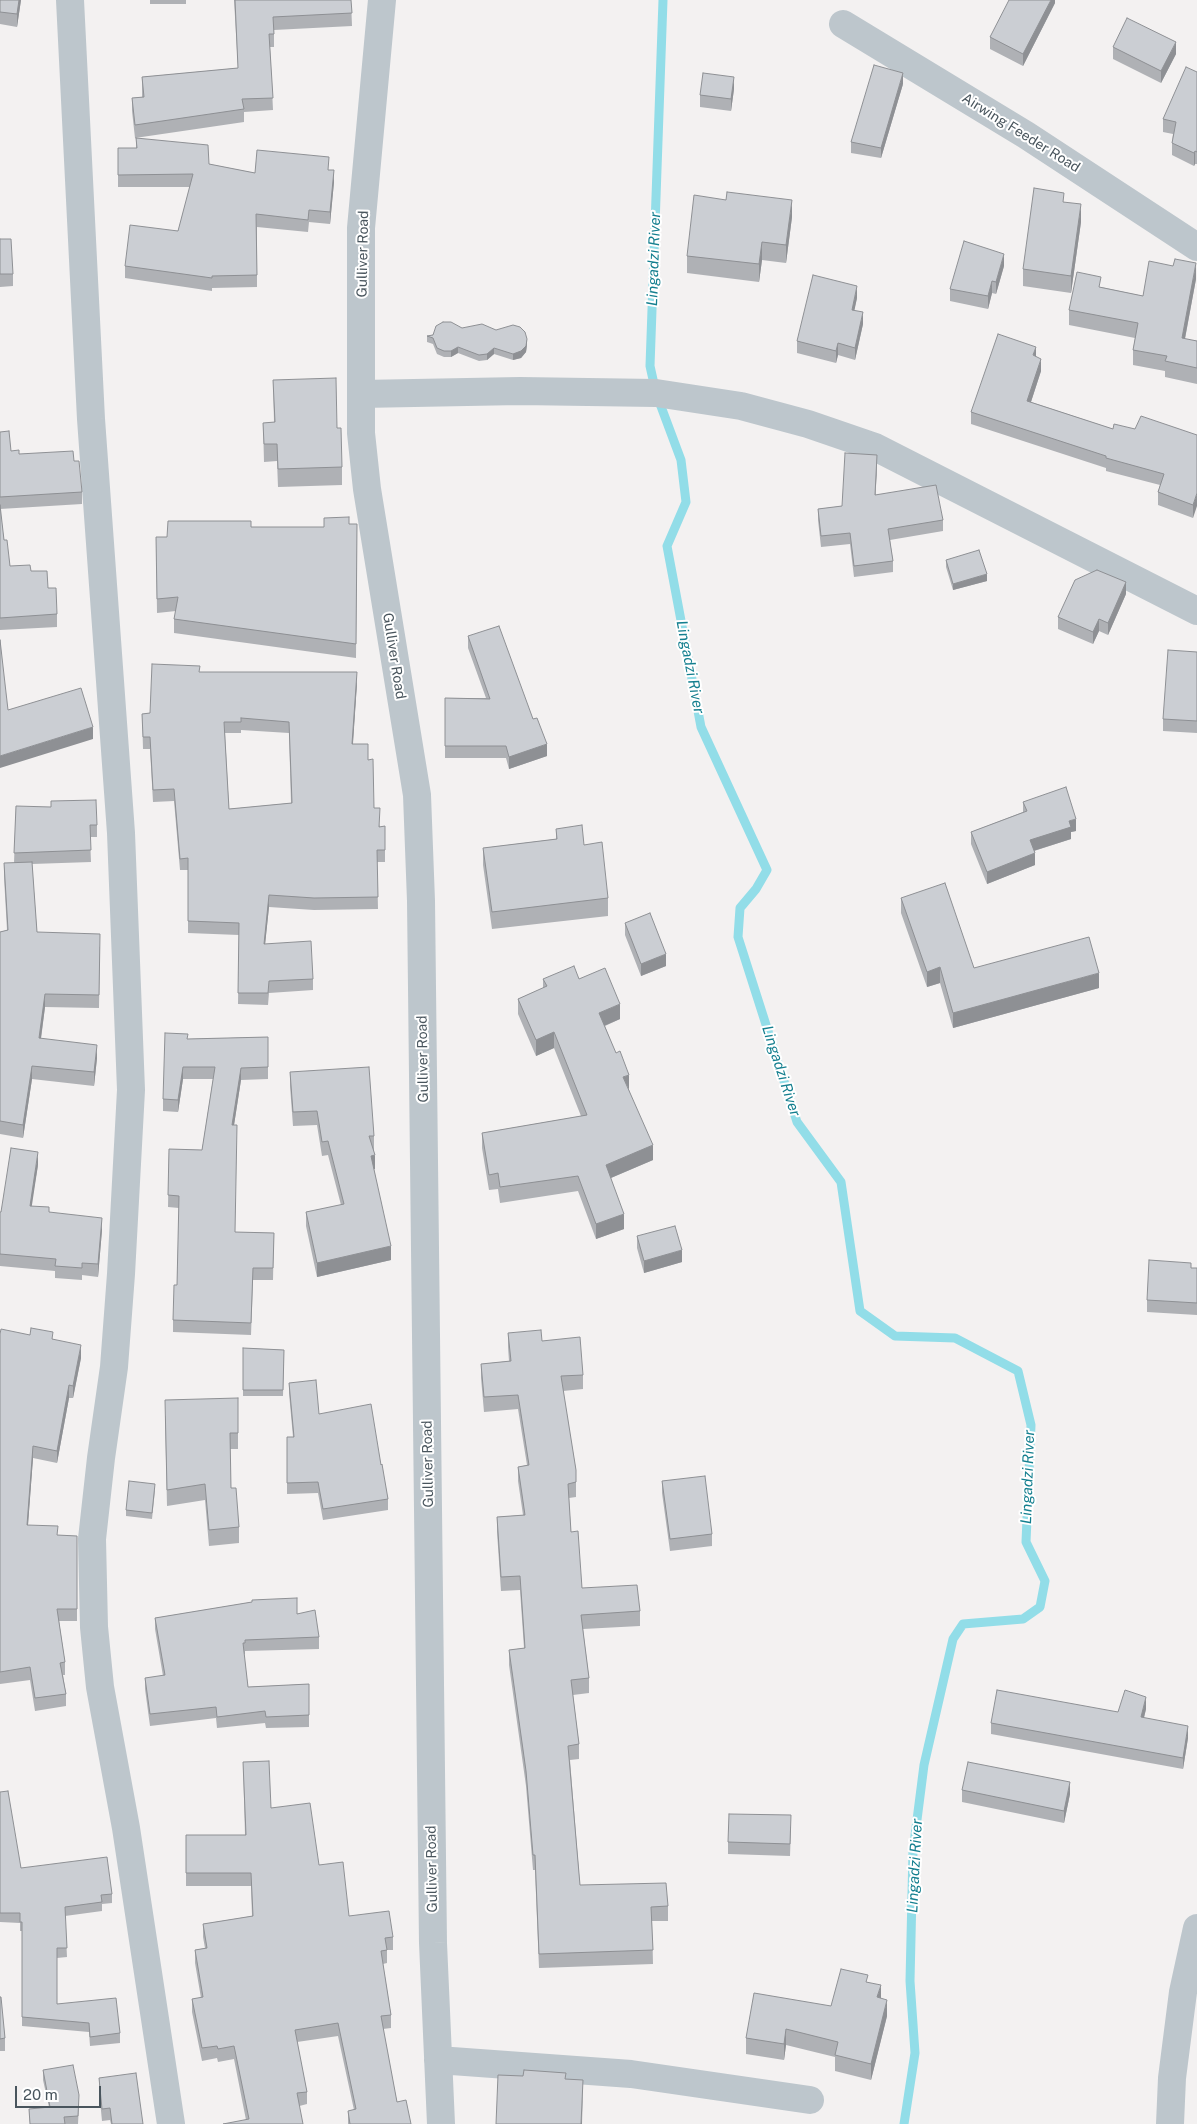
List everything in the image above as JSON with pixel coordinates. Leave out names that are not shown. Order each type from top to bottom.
[{"type":"street","points":[[70,0],[91,410],[121,833],[131,1090],[114,1367],[92,1539],[94,1627],[100,1687],[126,1828],[171,2124]]},
{"type":"street","name":"Gulliver Road","points":[[382,0],[361,228],[361,433],[367,489],[417,795],[421,911],[433,1943],[441,2124]]},
{"type":"street","name":"Airwing Feeder Road","points":[[843,24],[1026,134],[1197,247]]},
{"type":"street","points":[[361,394],[520,391],[656,393],[741,406],[808,424],[876,448],[1197,611]]},
{"type":"street","points":[[1170,2124],[1172,2078],[1183,1992],[1197,1928]]},
{"type":"street","points":[[438,2060],[631,2074],[810,2100]]},
{"type":"building","points":[[0,0],[19,0],[17,14],[0,12]]},
{"type":"building","points":[[235,0],[351,0],[352,13],[273,17],[274,34],[269,34],[273,98],[242,99],[244,109],[135,125],[132,98],[144,97],[142,77],[238,68]]},
{"type":"building","points":[[1009,0],[1051,0],[1023,54],[990,37]]},
{"type":"building","points":[[1127,18],[1176,42],[1161,71],[1113,47]]},
{"type":"building","points":[[874,65],[903,73],[881,148],[851,142]]},
{"type":"building","points":[[1186,67],[1197,72],[1197,152],[1195,151],[1194,153],[1172,143],[1176,122],[1163,119]]},
{"type":"building","points":[[703,73],[734,77],[731,99],[700,95]]},
{"type":"building","points":[[136,138],[208,145],[209,164],[255,173],[257,150],[329,157],[328,170],[334,170],[330,212],[309,210],[308,220],[256,214],[257,275],[212,276],[212,278],[125,266],[130,225],[178,231],[193,174],[118,175],[118,148],[137,148]]},
{"type":"building","points":[[1034,188],[1064,193],[1063,202],[1081,204],[1071,276],[1023,269]]},
{"type":"building","points":[[727,192],[792,200],[786,245],[762,242],[759,264],[687,256],[694,195],[726,200]]},
{"type":"building","points":[[0,239],[11,239],[13,274],[0,274]]},
{"type":"building","points":[[964,241],[1004,254],[996,282],[992,281],[988,296],[950,289]]},
{"type":"building","points":[[1175,259],[1196,263],[1182,338],[1197,341],[1197,368],[1165,361],[1167,356],[1133,350],[1138,323],[1069,310],[1077,272],[1101,277],[1099,287],[1143,296],[1149,261],[1173,266]]},
{"type":"building","points":[[813,275],[857,286],[852,310],[863,312],[855,348],[838,343],[836,351],[797,341]]},
{"type":"building","points":[[443,322],[451,322],[462,328],[482,324],[496,330],[513,325],[520,327],[525,332],[526,346],[521,351],[513,354],[494,348],[487,354],[479,355],[458,347],[451,351],[444,351],[437,348],[433,338],[427,336],[433,335],[436,326]]},
{"type":"building","points":[[998,334],[1036,347],[1033,355],[1041,359],[1027,401],[1113,429],[1114,424],[1135,429],[1141,416],[1197,435],[1197,493],[1193,505],[1158,492],[1164,474],[1106,458],[1106,456],[971,412]]},
{"type":"building","points":[[336,378],[337,428],[341,428],[342,467],[278,469],[277,444],[264,444],[263,423],[275,422],[273,380]]},
{"type":"building","points":[[9,431],[11,451],[19,450],[19,454],[73,451],[74,461],[79,461],[82,492],[0,497],[0,432]]},
{"type":"building","points":[[845,453],[877,455],[875,495],[936,485],[943,520],[888,529],[893,561],[854,566],[850,533],[821,536],[818,509],[842,506]]},
{"type":"building","points":[[0,505],[4,540],[7,540],[10,566],[30,565],[31,571],[47,571],[48,588],[56,588],[57,614],[0,618]]},
{"type":"building","points":[[349,517],[349,524],[357,524],[356,644],[174,619],[178,597],[157,599],[156,537],[167,537],[168,521],[251,521],[251,527],[324,527],[324,518]]},
{"type":"building","points":[[979,550],[987,574],[953,584],[946,560]]},
{"type":"building","points":[[1097,570],[1126,582],[1108,623],[1099,619],[1093,632],[1058,617],[1075,580]]},
{"type":"building","points":[[499,626],[533,719],[537,718],[547,744],[509,757],[506,746],[445,746],[445,698],[490,699],[468,636]]},
{"type":"building","points":[[0,640],[8,710],[81,688],[93,727],[0,756]]},
{"type":"building","points":[[1168,650],[1197,652],[1197,721],[1163,719]]},
{"type":"building","points":[[152,664],[200,666],[199,672],[357,672],[352,744],[368,744],[368,760],[373,759],[374,808],[380,808],[379,827],[385,826],[385,850],[377,850],[378,897],[314,898],[269,895],[264,944],[311,941],[313,979],[269,981],[268,993],[238,993],[239,923],[188,921],[188,858],[180,859],[174,789],[153,790],[150,737],[143,737],[142,714],[150,713]],"holes":[[[241,718],[289,722],[292,803],[229,809],[224,722],[241,722]]]},
{"type":"building","points":[[1066,787],[1076,819],[1069,821],[1071,827],[1030,840],[1035,853],[987,872],[971,832],[1027,811],[1023,802]]},
{"type":"building","points":[[96,800],[97,825],[90,825],[91,850],[14,853],[16,806],[51,807],[51,801]]},
{"type":"building","points":[[582,825],[584,845],[602,842],[608,898],[492,912],[483,848],[557,839],[556,829]]},
{"type":"building","points":[[32,862],[37,932],[100,934],[99,995],[45,994],[39,1038],[97,1045],[94,1072],[32,1066],[23,1125],[0,1121],[0,932],[8,930],[4,863]]},
{"type":"building","points":[[945,883],[974,968],[1089,937],[1099,973],[953,1013],[940,967],[927,972],[901,898]]},
{"type":"building","points":[[650,913],[666,954],[641,964],[625,923]]},
{"type":"building","points":[[574,966],[579,979],[605,968],[620,1004],[599,1013],[616,1053],[620,1051],[629,1075],[623,1077],[653,1145],[606,1165],[624,1214],[596,1224],[578,1176],[500,1187],[498,1173],[489,1175],[482,1133],[587,1115],[554,1032],[536,1040],[518,999],[547,986],[543,979]]},
{"type":"building","points":[[165,1033],[188,1034],[187,1039],[268,1037],[268,1067],[241,1068],[232,1125],[237,1125],[235,1232],[274,1233],[273,1268],[253,1268],[251,1323],[173,1320],[174,1285],[177,1285],[179,1196],[168,1195],[169,1149],[202,1150],[215,1067],[183,1067],[178,1100],[163,1099]]},
{"type":"building","points":[[369,1067],[374,1136],[369,1136],[375,1155],[371,1156],[391,1246],[317,1263],[306,1212],[344,1204],[328,1141],[322,1142],[317,1111],[293,1112],[290,1072]]},
{"type":"building","points":[[11,1148],[38,1152],[30,1206],[49,1207],[49,1212],[102,1218],[98,1264],[82,1263],[82,1268],[55,1266],[56,1259],[0,1254],[0,1212]]},
{"type":"building","points":[[675,1226],[682,1250],[644,1261],[637,1236]]},
{"type":"building","points":[[1149,1260],[1191,1263],[1191,1268],[1197,1268],[1197,1303],[1147,1300]]},
{"type":"building","points":[[31,1328],[53,1332],[52,1339],[81,1345],[73,1386],[69,1385],[57,1451],[33,1446],[27,1525],[58,1526],[57,1535],[77,1536],[77,1609],[57,1609],[65,1662],[60,1663],[66,1694],[35,1698],[30,1667],[0,1672],[0,1334],[1,1329],[30,1335]]},
{"type":"building","points":[[541,1330],[542,1341],[580,1337],[583,1375],[561,1376],[576,1470],[576,1482],[568,1484],[571,1532],[578,1531],[582,1588],[637,1585],[640,1611],[581,1615],[589,1678],[571,1680],[579,1744],[568,1746],[580,1885],[666,1883],[668,1906],[651,1907],[653,1950],[539,1954],[535,1855],[533,1855],[526,1771],[509,1650],[525,1648],[520,1576],[501,1577],[497,1517],[525,1515],[518,1467],[529,1465],[518,1395],[484,1397],[481,1364],[511,1361],[508,1333]]},
{"type":"building","points":[[243,1348],[284,1350],[283,1390],[243,1390]]},
{"type":"building","points":[[316,1380],[319,1414],[371,1404],[388,1499],[323,1509],[318,1482],[287,1483],[287,1437],[294,1437],[289,1383]]},
{"type":"building","points":[[238,1398],[238,1433],[230,1433],[231,1488],[236,1488],[239,1527],[209,1530],[205,1484],[167,1490],[165,1400]]},
{"type":"building","points":[[705,1476],[712,1534],[670,1539],[662,1481]]},
{"type":"building","points":[[129,1481],[155,1484],[152,1513],[126,1510]]},
{"type":"building","points":[[297,1598],[297,1614],[315,1610],[319,1637],[245,1640],[245,1643],[243,1643],[248,1687],[309,1684],[309,1715],[266,1717],[265,1711],[217,1717],[216,1707],[150,1714],[145,1678],[165,1675],[155,1618],[252,1602],[252,1600]]},
{"type":"building","points":[[997,1690],[1118,1712],[1125,1690],[1146,1697],[1141,1717],[1188,1726],[1183,1758],[991,1723]]},
{"type":"building","points":[[269,1761],[271,1808],[310,1803],[319,1865],[343,1862],[349,1916],[389,1911],[393,1937],[385,1938],[387,1950],[381,1951],[391,2015],[381,2016],[397,2102],[406,2100],[411,2124],[350,2124],[348,2111],[356,2109],[338,2023],[295,2030],[307,2092],[297,2093],[303,2124],[223,2124],[249,2119],[234,2046],[218,2049],[217,2046],[202,2048],[192,1999],[203,1997],[195,1950],[207,1948],[203,1924],[253,1916],[251,1873],[186,1873],[186,1835],[246,1835],[243,1762]]},
{"type":"building","points":[[968,1762],[1070,1782],[1064,1811],[962,1790]]},
{"type":"building","points":[[8,1791],[21,1868],[107,1857],[112,1894],[101,1895],[102,1902],[65,1907],[67,1948],[57,1948],[57,2004],[116,1998],[120,2033],[90,2037],[89,2023],[22,2017],[22,1922],[20,1922],[20,1913],[0,1913],[0,1792]]},
{"type":"building","points":[[729,1814],[791,1815],[790,1844],[728,1842]]},
{"type":"building","points":[[841,1969],[868,1975],[866,1982],[881,1985],[877,1997],[887,2000],[871,2064],[835,2055],[838,2042],[786,2029],[784,2044],[746,2038],[754,1993],[831,2006]]},
{"type":"building","points":[[0,1997],[5,2038],[0,2039]]},
{"type":"building","points":[[73,2065],[79,2095],[78,2116],[64,2117],[65,2124],[30,2124],[29,2109],[50,2107],[43,2070]]},
{"type":"building","points":[[524,2070],[566,2073],[565,2079],[583,2080],[581,2124],[496,2124],[498,2075],[523,2076]]},
{"type":"building","points":[[136,2073],[143,2124],[112,2124],[110,2108],[102,2109],[99,2078]]},
{"type":"waterway","name":"Lingadzi River","points":[[663,0],[650,366],[656,393],[681,460],[686,502],[667,546],[701,727],[767,870],[756,889],[740,908],[738,937],[797,1122],[841,1182],[860,1311],[895,1336],[955,1338],[1018,1371],[1031,1425],[1026,1542],[1045,1581],[1040,1607],[1023,1619],[963,1624],[953,1639],[924,1765],[913,1851],[910,1981],[915,2053],[904,2124]]}]
